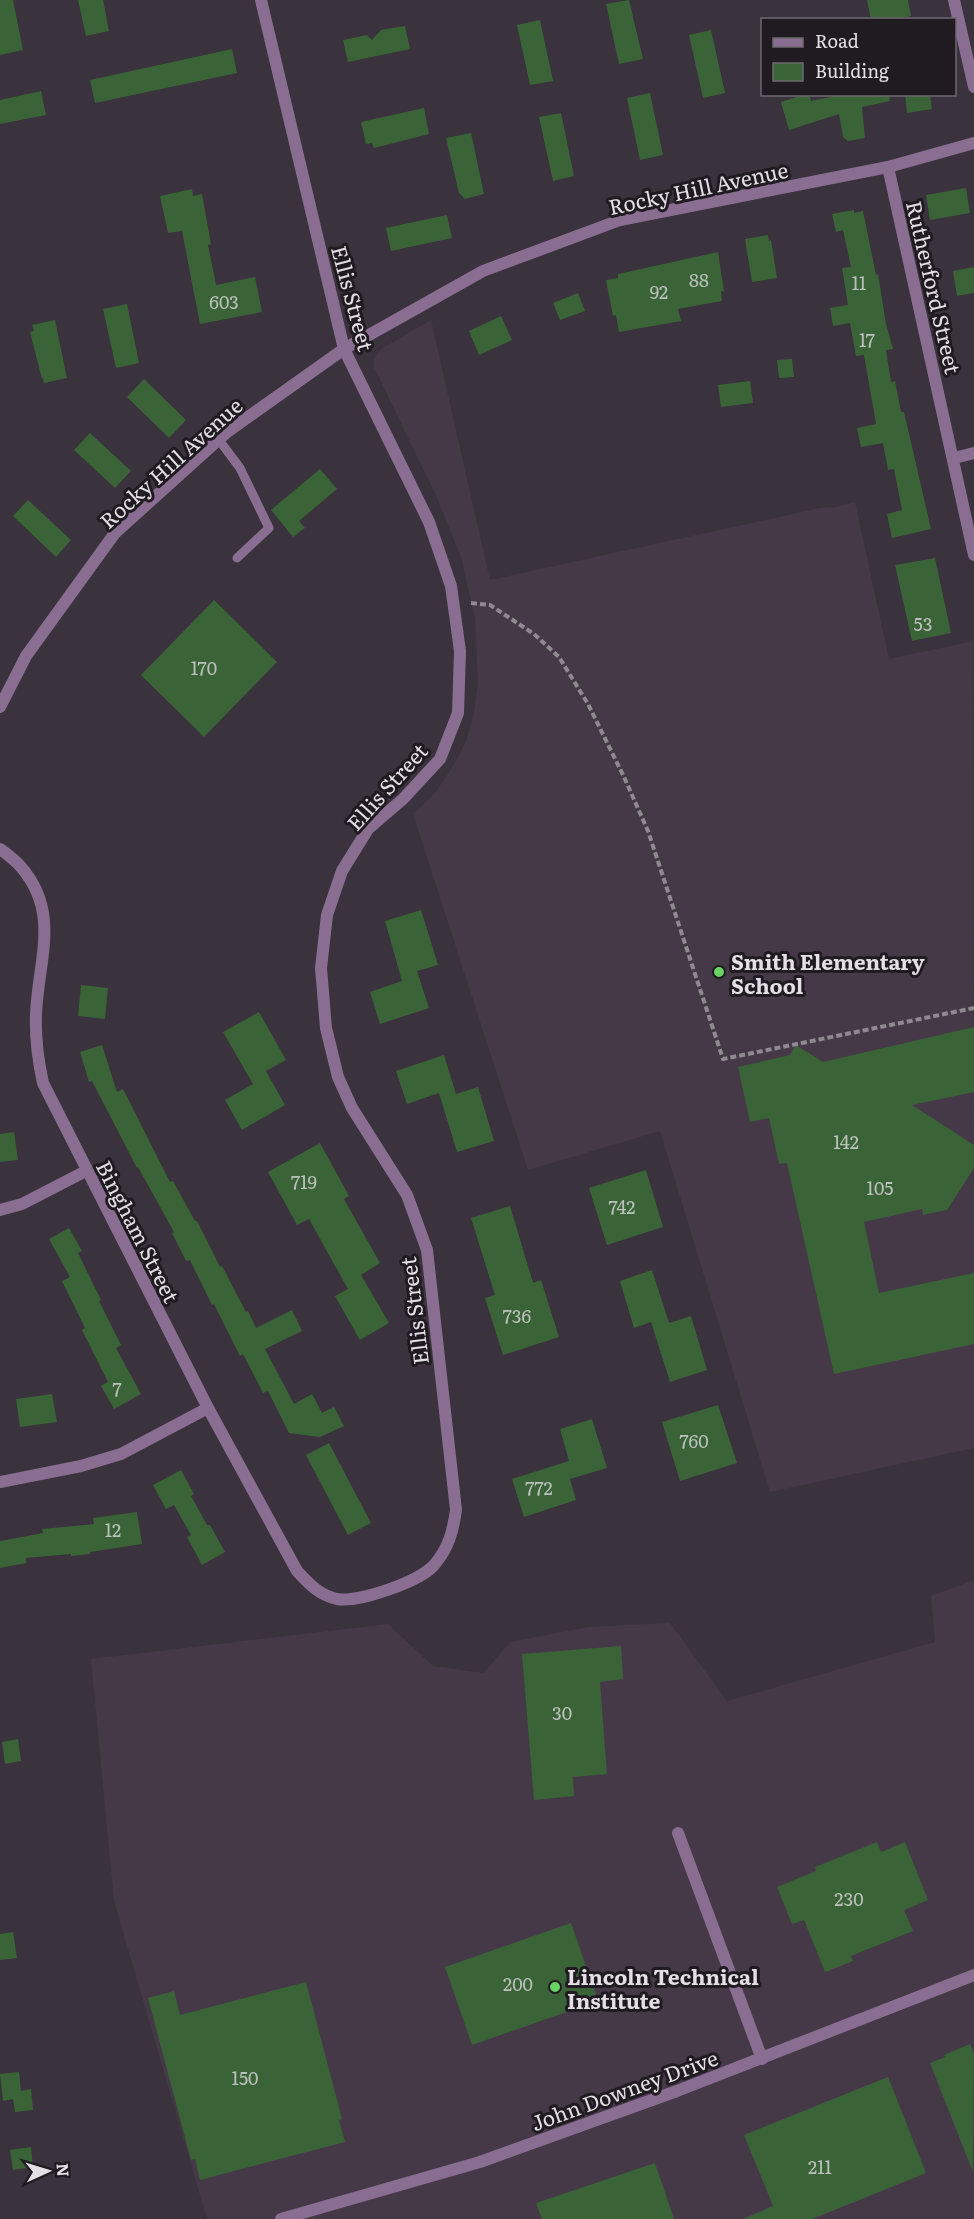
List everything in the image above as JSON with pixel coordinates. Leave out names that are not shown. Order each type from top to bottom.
[{"type":"street","name":"Ellis Street","points":[[261,0],[344,349],[429,522],[451,586],[460,651],[458,713],[440,759],[403,799],[368,829],[342,871],[327,915],[321,968],[327,1028],[338,1077],[352,1108],[407,1195],[427,1250],[456,1510],[452,1536],[434,1566],[402,1585],[370,1595],[339,1599]]},
{"type":"street","points":[[954,0],[974,87]]},
{"type":"street","name":"Rocky Hill Avenue","points":[[0,707],[26,656],[116,533],[227,432],[344,349],[483,271],[620,220],[888,167],[974,142]]},
{"type":"street","name":"Rutherford Street","points":[[888,167],[974,555]]},
{"type":"street","points":[[954,458],[974,453]]},
{"type":"street","name":"Bingham Street","points":[[0,849],[21,866],[37,890],[45,915],[44,949],[36,1012],[36,1053],[43,1083],[208,1408],[297,1571],[317,1592],[339,1599]]},
{"type":"street","points":[[0,1210],[22,1204],[86,1171]]},
{"type":"street","points":[[0,1482],[81,1466],[121,1454],[208,1408]]},
{"type":"street","points":[[678,1833],[762,2059]]},
{"type":"street","name":"John Downey Drive","points":[[281,2219],[480,2162],[762,2059],[974,1975]]},
{"type":"lane","points":[[219,440],[240,468],[269,528],[237,558]]},
{"type":"path","points":[[471,603],[490,604],[534,634],[559,657],[588,704],[648,831],[723,1059],[974,1008]]},
{"type":"shaded area","name":"Smith Elementary School","points":[[431,320],[490,580],[855,502],[889,659],[973,641],[974,1448],[770,1492],[660,1131],[528,1170],[413,814],[435,793],[452,768],[466,741],[474,713],[478,683],[475,619],[461,557],[437,498],[374,367],[374,359],[381,349]]},
{"type":"shaded area","points":[[974,1580],[974,2219],[207,2219],[114,1901],[91,1659],[388,1624],[433,1666],[484,1673],[510,1642],[588,1627],[670,1623],[727,1701],[935,1642],[931,1596]]},
{"type":"building","points":[[0,0],[13,0],[23,50],[0,55]]},
{"type":"building","points":[[78,0],[103,0],[109,31],[86,36]]},
{"type":"building","points":[[629,0],[643,59],[619,64],[606,4]]},
{"type":"building","points":[[867,0],[908,0],[911,16],[871,18]]},
{"type":"building","points":[[540,20],[553,81],[530,85],[517,25]]},
{"type":"building","points":[[405,26],[410,49],[348,62],[343,40],[367,35],[372,40],[381,30]]},
{"type":"building","points":[[711,30],[725,93],[703,98],[689,35]]},
{"type":"building","points":[[232,49],[237,73],[95,103],[90,80]]},
{"type":"building","points":[[41,91],[46,115],[0,124],[0,100]]},
{"type":"building","points":[[650,93],[663,155],[640,160],[627,98]]},
{"type":"building","points":[[800,96],[810,96],[811,101],[835,96],[889,96],[890,101],[862,107],[865,138],[848,141],[843,137],[839,114],[789,130],[781,102]]},
{"type":"building","points":[[905,96],[930,96],[932,109],[907,113]]},
{"type":"building","points":[[424,108],[429,134],[374,148],[372,143],[366,144],[361,122]]},
{"type":"building","points":[[561,113],[574,176],[553,181],[539,117]]},
{"type":"building","points":[[471,133],[484,194],[465,199],[459,193],[446,138]]},
{"type":"building","points":[[966,188],[970,213],[930,220],[926,195]]},
{"type":"building","points":[[192,189],[193,196],[202,194],[211,244],[208,245],[216,285],[255,277],[262,312],[200,324],[182,231],[168,233],[160,196]]},
{"type":"building","points":[[854,210],[854,213],[863,211],[893,349],[886,350],[891,382],[895,381],[901,412],[904,412],[931,529],[892,538],[887,514],[902,510],[894,469],[888,470],[883,443],[861,447],[857,428],[876,424],[864,355],[856,356],[850,323],[833,326],[830,308],[848,305],[842,268],[851,267],[843,230],[836,232],[832,214]]},
{"type":"building","points":[[447,215],[452,238],[391,251],[386,228]]},
{"type":"building","points":[[768,235],[769,241],[771,240],[777,278],[752,282],[745,239]]},
{"type":"building","points":[[718,252],[724,291],[721,291],[722,301],[678,309],[681,321],[619,332],[616,315],[613,316],[606,280],[618,278],[618,274]]},
{"type":"building","points":[[974,267],[974,293],[957,296],[953,271]]},
{"type":"building","points":[[578,293],[585,311],[560,320],[553,303]]},
{"type":"building","points":[[127,304],[139,363],[116,368],[103,309]]},
{"type":"building","points":[[501,316],[512,340],[479,355],[469,331]]},
{"type":"building","points":[[55,320],[67,378],[44,383],[30,332],[34,331],[32,325]]},
{"type":"building","points":[[792,359],[794,377],[779,378],[777,360]]},
{"type":"building","points":[[144,379],[186,420],[169,438],[127,397]]},
{"type":"building","points":[[750,381],[753,403],[721,407],[718,385]]},
{"type":"building","points":[[90,433],[131,471],[115,488],[74,450]]},
{"type":"building","points":[[320,469],[337,489],[299,521],[305,528],[293,537],[271,510]]},
{"type":"building","points":[[28,500],[71,540],[56,557],[13,516]]},
{"type":"building","points":[[935,558],[951,633],[912,641],[895,565]]},
{"type":"building","points":[[214,600],[277,662],[204,737],[141,675]]},
{"type":"building","points":[[421,910],[438,965],[417,971],[429,1008],[380,1024],[370,992],[402,981],[385,921]]},
{"type":"building","points":[[81,985],[108,988],[105,1019],[78,1016]]},
{"type":"building","points":[[259,1012],[286,1060],[266,1071],[285,1105],[242,1130],[225,1100],[253,1084],[223,1032]]},
{"type":"building","points":[[974,1027],[974,1092],[912,1105],[974,1145],[974,1168],[947,1210],[923,1215],[922,1209],[864,1222],[879,1293],[974,1273],[974,1344],[834,1374],[787,1163],[779,1164],[769,1118],[750,1122],[738,1067],[790,1055],[796,1045],[823,1062]]},
{"type":"building","points":[[102,1045],[117,1092],[123,1089],[170,1182],[173,1181],[197,1221],[220,1267],[222,1266],[256,1328],[292,1310],[302,1331],[265,1349],[294,1404],[312,1394],[322,1413],[334,1407],[344,1426],[320,1437],[289,1433],[268,1391],[263,1393],[243,1354],[240,1356],[214,1304],[212,1305],[190,1260],[186,1261],[172,1233],[174,1232],[137,1168],[92,1081],[89,1082],[80,1052]]},
{"type":"building","points":[[444,1055],[456,1094],[478,1087],[494,1141],[457,1152],[439,1093],[407,1104],[396,1071]]},
{"type":"building","points":[[14,1132],[18,1160],[0,1162],[0,1134]]},
{"type":"building","points":[[320,1143],[349,1196],[344,1199],[380,1263],[361,1275],[389,1323],[360,1340],[335,1296],[348,1289],[309,1219],[297,1225],[268,1172]]},
{"type":"building","points":[[646,1170],[663,1227],[607,1245],[589,1188]]},
{"type":"building","points":[[510,1206],[533,1283],[541,1280],[559,1337],[503,1355],[485,1298],[495,1295],[471,1218]]},
{"type":"building","points":[[69,1228],[82,1251],[78,1253],[121,1345],[116,1348],[141,1394],[114,1409],[101,1386],[108,1382],[82,1330],[85,1328],[62,1281],[70,1277],[49,1239]]},
{"type":"building","points":[[652,1270],[669,1323],[691,1316],[707,1370],[670,1382],[651,1322],[634,1328],[620,1281]]},
{"type":"building","points":[[52,1394],[57,1422],[20,1427],[16,1399]]},
{"type":"building","points":[[718,1405],[737,1463],[680,1481],[662,1422]]},
{"type":"building","points":[[592,1419],[607,1468],[570,1479],[576,1500],[524,1517],[512,1479],[569,1461],[560,1429]]},
{"type":"building","points":[[329,1443],[371,1523],[348,1535],[306,1455]]},
{"type":"building","points":[[181,1470],[194,1494],[191,1496],[225,1552],[202,1565],[187,1537],[191,1535],[174,1505],[166,1509],[153,1485]]},
{"type":"building","points":[[137,1512],[142,1544],[90,1552],[90,1554],[26,1558],[26,1563],[0,1568],[0,1541],[43,1533],[42,1529],[94,1524],[93,1518]]},
{"type":"building","points":[[621,1646],[623,1679],[600,1682],[607,1774],[573,1777],[574,1796],[534,1800],[522,1654]]},
{"type":"building","points":[[18,1739],[21,1761],[5,1764],[2,1742]]},
{"type":"building","points":[[877,1842],[881,1852],[905,1842],[928,1900],[904,1910],[913,1931],[851,1956],[853,1961],[825,1972],[804,1920],[792,1924],[777,1887],[816,1871],[815,1867]]},
{"type":"building","points":[[571,1923],[598,2001],[472,2045],[445,1967]]},
{"type":"building","points":[[13,1932],[17,1958],[0,1960],[0,1934]]},
{"type":"building","points":[[306,1982],[342,2119],[339,2120],[345,2142],[200,2180],[195,2159],[191,2160],[148,1998],[174,1991],[180,2015]]},
{"type":"building","points":[[970,2044],[974,2054],[973,2172],[930,2063]]},
{"type":"building","points":[[19,2072],[21,2091],[31,2089],[33,2110],[15,2112],[13,2099],[3,2101],[0,2074]]},
{"type":"building","points":[[888,2077],[926,2173],[812,2219],[743,2219],[773,2206],[744,2135]]},
{"type":"building","points":[[31,2147],[33,2167],[13,2170],[10,2150]]},
{"type":"building","points":[[655,2163],[674,2219],[542,2219],[536,2203]]},
{"type":"place","name":"Smith Elementary School","points":[[719,972]]},
{"type":"place","name":"Lincoln Technical Institute","points":[[555,1987]]}]
